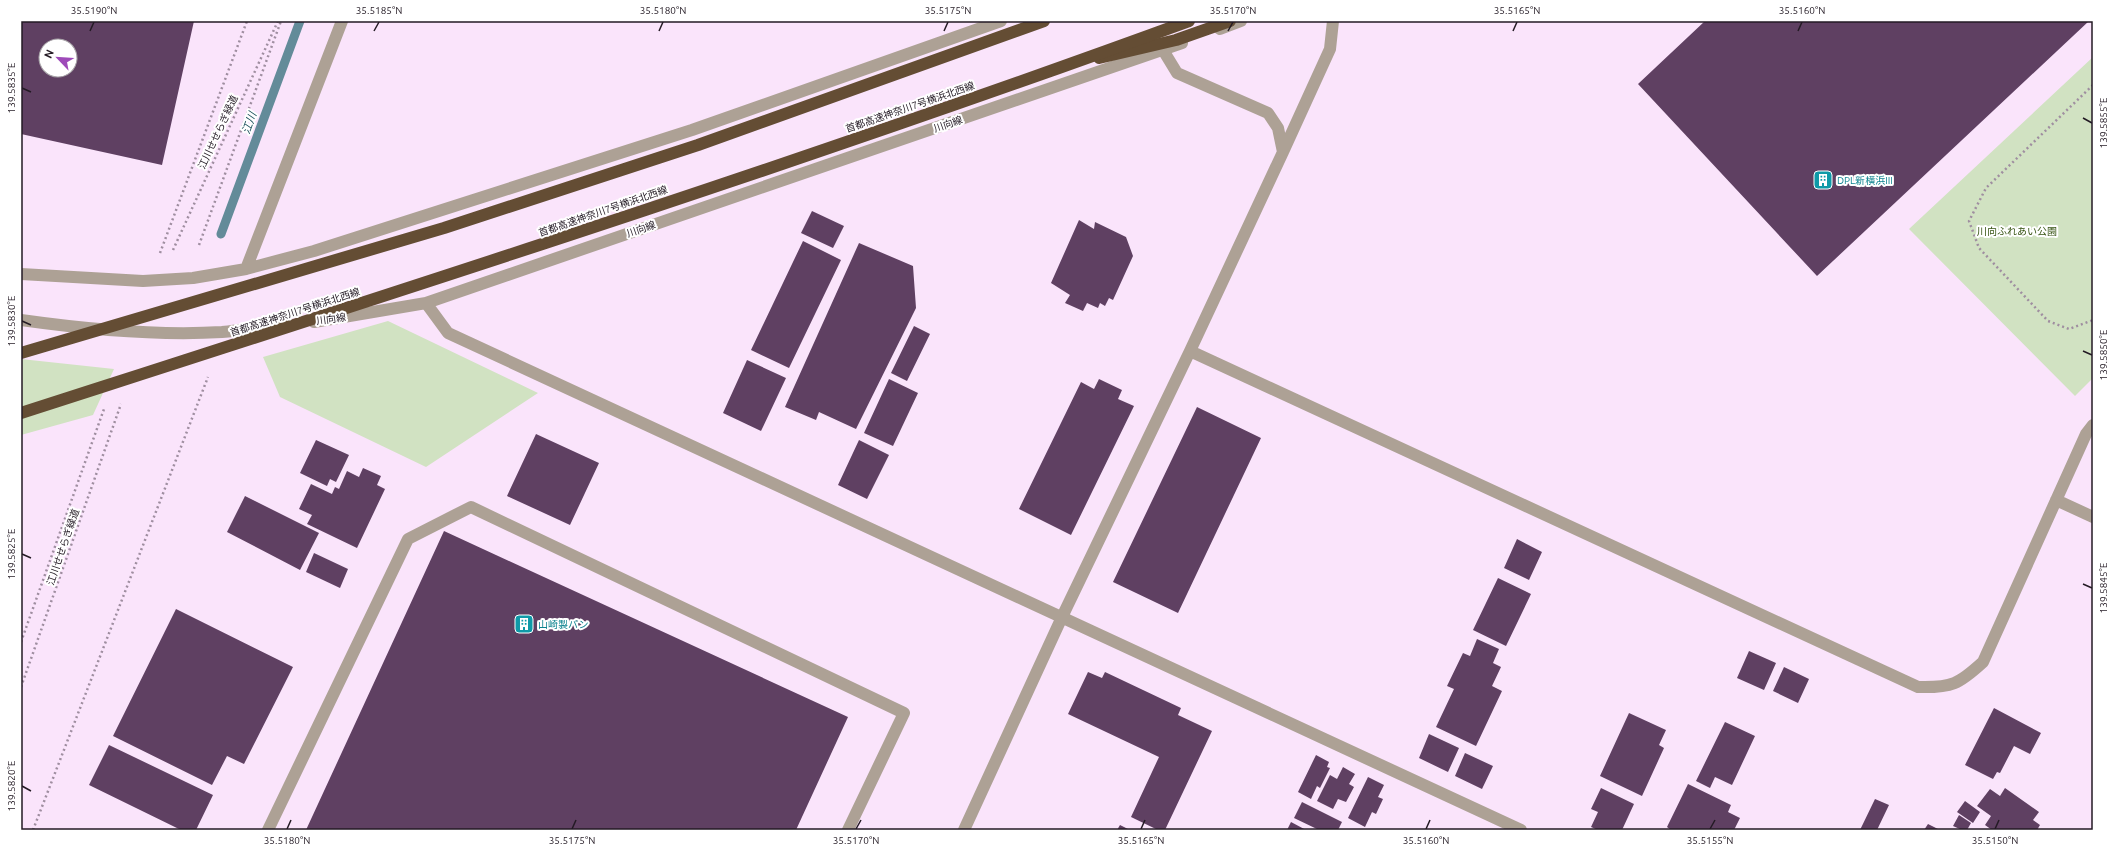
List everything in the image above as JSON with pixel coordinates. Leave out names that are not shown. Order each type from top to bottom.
[{"type":"highway","points":[[21,353],[444,228],[698,145],[1044,21]]},
{"type":"highway","name":"首都高速神奈川7号横浜北西線","points":[[21,413],[465,270],[1072,64],[1189,21]]},
{"type":"highway","points":[[1072,64],[1176,40],[1230,21]]},
{"type":"street","points":[[246,269],[342,21]]},
{"type":"street","points":[[21,274],[143,281],[193,278],[246,269],[314,251],[684,132],[998,21]]},
{"type":"street","name":"川向線","points":[[21,320],[119,330],[221,332],[334,319],[426,303],[1163,50],[1242,21]]},
{"type":"street","points":[[964,830],[1062,617],[1190,351],[1330,49],[1333,21]]},
{"type":"street","points":[[1163,50],[1177,73],[1268,113],[1278,128],[1283,152]]},
{"type":"street","points":[[426,303],[448,334],[1521,830]]},
{"type":"street","points":[[1190,351],[1918,687],[1939,688],[1963,680],[1982,662],[2086,434],[2093,425]]},
{"type":"street","points":[[2056,500],[2093,517]]},
{"type":"street","points":[[268,830],[408,538],[471,507],[904,713],[848,830]]},
{"type":"path","points":[[160,252],[247,21]]},
{"type":"path","name":"江川せせらぎ緑道","points":[[173,250],[278,21]]},
{"type":"path","points":[[199,245],[281,21]]},
{"type":"path","points":[[2093,85],[1986,188],[1969,221],[1979,248],[2048,321],[2069,329],[2093,320]]},
{"type":"path","points":[[33,830],[209,375]]},
{"type":"path","points":[[21,642],[107,401]]},
{"type":"path","name":"江川せせらぎ緑道","points":[[21,687],[118,413]]},
{"type":"green space","name":"川向ふれあい公園","points":[[2093,57],[2093,378],[2075,396],[1909,229]]},
{"type":"green space","points":[[388,321],[538,393],[426,467],[280,397],[263,357]]},
{"type":"green space","points":[[21,359],[114,369],[93,415],[21,435]]},
{"type":"building","points":[[21,21],[194,21],[162,165],[21,134]]},
{"type":"building","name":"DPL新横浜III","points":[[1705,21],[2089,21],[1817,276],[1638,84]]},
{"type":"building","points":[[812,211],[844,226],[833,248],[801,233]]},
{"type":"building","points":[[1079,220],[1094,229],[1095,222],[1126,237],[1133,256],[1113,300],[1109,298],[1105,306],[1100,303],[1098,308],[1087,303],[1083,311],[1065,303],[1070,295],[1051,283]]},
{"type":"building","points":[[803,241],[841,260],[789,368],[751,350]]},
{"type":"building","points":[[859,243],[913,266],[916,308],[856,429],[819,412],[816,420],[785,407]]},
{"type":"building","points":[[914,326],[930,334],[907,381],[891,373]]},
{"type":"building","points":[[747,360],[786,378],[761,431],[723,413]]},
{"type":"building","points":[[889,379],[918,393],[893,446],[864,433]]},
{"type":"building","points":[[1099,379],[1122,390],[1118,399],[1134,406],[1071,535],[1019,509],[1081,382],[1094,389]]},
{"type":"building","points":[[1197,407],[1261,438],[1178,613],[1113,582]]},
{"type":"building","points":[[536,434],[599,463],[570,525],[507,496]]},
{"type":"building","points":[[316,440],[349,455],[336,482],[330,479],[327,486],[300,473]]},
{"type":"building","points":[[859,440],[889,455],[867,499],[838,485]]},
{"type":"building","points":[[363,468],[381,476],[377,485],[385,489],[357,548],[307,524],[312,515],[299,509],[311,484],[332,494],[335,487],[339,489],[347,471],[359,477]]},
{"type":"building","points":[[245,496],[319,533],[300,570],[227,532]]},
{"type":"building","name":"山崎製パン","points":[[444,531],[848,717],[796,830],[306,830]]},
{"type":"building","points":[[1517,539],[1542,552],[1529,580],[1504,568]]},
{"type":"building","points":[[314,553],[348,569],[340,588],[306,572]]},
{"type":"building","points":[[1498,578],[1531,594],[1506,646],[1473,630]]},
{"type":"building","points":[[176,609],[293,667],[244,764],[227,756],[212,785],[113,736]]},
{"type":"building","points":[[1477,639],[1499,649],[1493,663],[1501,667],[1492,686],[1502,691],[1476,746],[1436,727],[1454,689],[1447,686],[1463,653],[1470,656]]},
{"type":"building","points":[[1749,651],[1776,663],[1764,690],[1737,678]]},
{"type":"building","points":[[1784,667],[1809,679],[1798,703],[1773,691]]},
{"type":"building","points":[[1088,672],[1102,678],[1105,672],[1181,708],[1178,715],[1212,731],[1165,830],[1158,830],[1131,817],[1159,757],[1068,714]]},
{"type":"building","points":[[1994,708],[2041,733],[2030,754],[2014,746],[2000,773],[1997,772],[1993,779],[1965,765]]},
{"type":"building","points":[[1629,713],[1666,730],[1659,745],[1664,748],[1642,796],[1600,776]]},
{"type":"building","points":[[1725,722],[1755,736],[1732,785],[1715,777],[1710,788],[1696,781]]},
{"type":"building","points":[[1429,734],[1459,748],[1448,772],[1419,758]]},
{"type":"building","points":[[109,745],[213,795],[196,830],[181,830],[89,785]]},
{"type":"building","points":[[1465,753],[1493,766],[1482,789],[1455,776]]},
{"type":"building","points":[[1316,755],[1329,762],[1327,767],[1330,768],[1320,788],[1317,786],[1311,799],[1298,792]]},
{"type":"building","points":[[1343,767],[1355,774],[1349,784],[1354,787],[1346,802],[1338,799],[1333,809],[1317,801],[1330,775],[1337,779]]},
{"type":"building","points":[[1368,777],[1384,785],[1378,797],[1383,799],[1376,814],[1372,812],[1365,827],[1348,818]]},
{"type":"building","points":[[1688,784],[1731,805],[1728,812],[1740,818],[1734,830],[1671,830],[1667,827]]},
{"type":"building","points":[[1601,788],[1634,804],[1622,830],[1598,830],[1591,827],[1598,812],[1591,809]]},
{"type":"building","points":[[2005,788],[2039,812],[2033,820],[2040,825],[2037,830],[1992,830],[1985,825],[1991,816],[1977,806],[1990,789],[2000,796]]},
{"type":"building","points":[[1875,799],[1889,805],[1877,830],[1860,830]]},
{"type":"building","points":[[1965,801],[1980,812],[1973,823],[1957,812]]},
{"type":"building","points":[[1302,802],[1342,822],[1338,830],[1319,830],[1294,818]]},
{"type":"building","points":[[1959,815],[1971,823],[1967,830],[1962,830],[1953,826]]},
{"type":"building","points":[[1291,822],[1306,830],[1287,830]]},
{"type":"building","points":[[1928,824],[1940,830],[1924,830]]},
{"type":"building","points":[[1120,825],[1130,830],[1117,830]]},
{"type":"waterway","name":"江川","points":[[221,234],[300,21]]},
{"type":"place","name":"DPL新横浜III","points":[[1823,180]]},
{"type":"place","name":"山崎製パン","points":[[524,624]]}]
